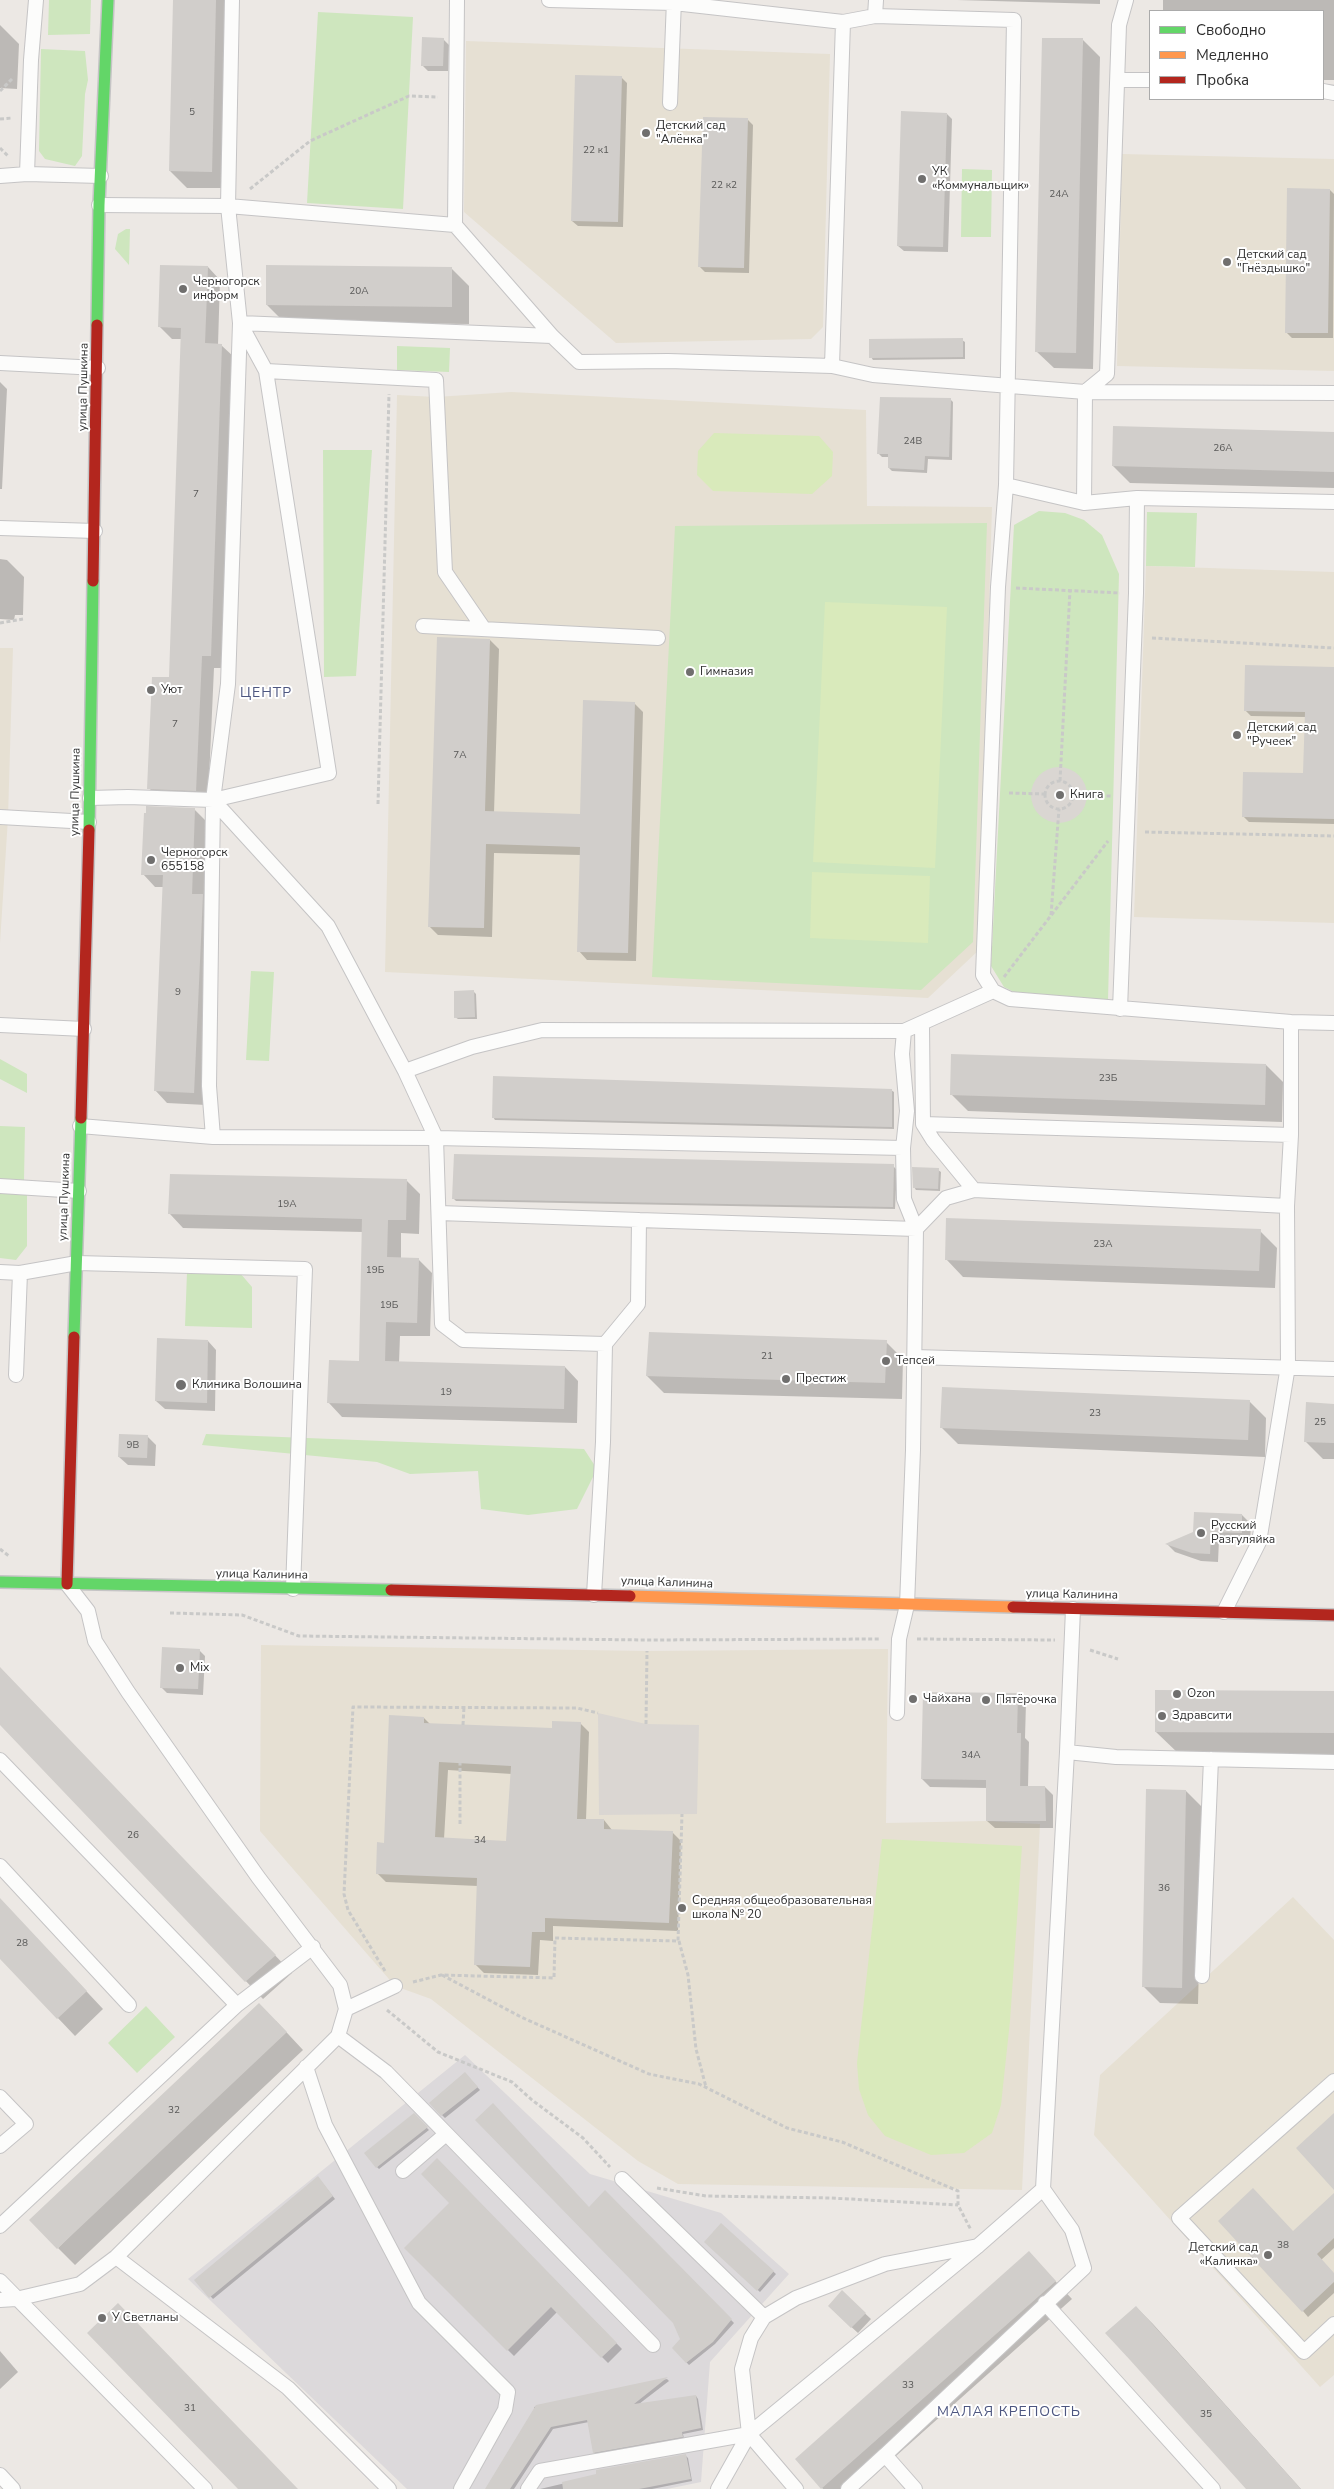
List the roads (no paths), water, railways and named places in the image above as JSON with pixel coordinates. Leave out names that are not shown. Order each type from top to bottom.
[{"type":"street","name":"улица Пушкина","points":[[68,1584],[90,798],[99,205],[108,0]]},
{"type":"street","name":"улица Калинина","points":[[0,1582],[594,1594],[906,1605],[1334,1615]]},
{"type":"lane","points":[[27,174],[31,60],[36,0]]},
{"type":"lane","points":[[213,1137],[209,1086],[213,800],[228,684],[240,323],[228,206],[232,0]]},
{"type":"lane","points":[[457,0],[455,225],[552,336],[579,362],[668,361],[832,366],[873,375],[1007,384],[1085,392],[1334,393]]},
{"type":"lane","points":[[550,0],[674,2],[843,22],[875,16],[1014,20],[1006,485],[998,587],[983,975],[993,991],[1010,999],[1291,1022],[1334,1023]]},
{"type":"lane","points":[[875,16],[876,0]]},
{"type":"lane","points":[[1085,392],[1107,374],[1120,26],[1126,0]]},
{"type":"lane","points":[[670,103],[674,2]]},
{"type":"lane","points":[[832,366],[843,22]]},
{"type":"lane","points":[[1119,80],[1149,80]]},
{"type":"lane","points":[[0,176],[27,174],[101,176]]},
{"type":"lane","points":[[99,205],[228,206],[455,225]]},
{"type":"lane","points":[[240,323],[552,336]]},
{"type":"lane","points":[[90,798],[128,797],[213,800],[329,773],[266,371],[240,323]]},
{"type":"lane","points":[[0,364],[98,368]]},
{"type":"lane","points":[[266,371],[390,376],[436,380],[444,572],[484,630]]},
{"type":"lane","points":[[1084,503],[1085,392]]},
{"type":"lane","points":[[1006,485],[1084,503],[1138,498],[1334,502]]},
{"type":"lane","points":[[1120,1009],[1138,498]]},
{"type":"lane","points":[[0,528],[95,531]]},
{"type":"lane","points":[[423,626],[658,638]]},
{"type":"lane","points":[[213,800],[328,926],[405,1071],[436,1138],[442,1324],[462,1340],[605,1344]]},
{"type":"lane","points":[[0,818],[89,822]]},
{"type":"lane","points":[[405,1071],[472,1048],[542,1030],[904,1031],[993,991]]},
{"type":"lane","points":[[1224,1612],[1258,1542],[1288,1366],[1287,1206],[1291,1135],[1291,1022]]},
{"type":"lane","points":[[922,1024],[923,1124],[933,1140],[974,1190]]},
{"type":"lane","points":[[0,1025],[84,1029]]},
{"type":"lane","points":[[898,1713],[899,1639],[906,1605],[916,1229],[904,1199],[903,1148],[907,1111],[902,1054],[904,1031]]},
{"type":"lane","points":[[923,1124],[1291,1135]]},
{"type":"lane","points":[[80,1126],[213,1137],[436,1138],[903,1148]]},
{"type":"lane","points":[[0,1186],[79,1191]]},
{"type":"lane","points":[[439,1213],[916,1229],[946,1198],[974,1190],[1287,1206]]},
{"type":"lane","points":[[594,1594],[603,1442],[605,1344],[638,1304],[639,1220]]},
{"type":"lane","points":[[0,1272],[20,1273],[77,1263],[305,1269],[293,1589]]},
{"type":"lane","points":[[16,1375],[20,1273]]},
{"type":"lane","points":[[914,1357],[1334,1368]]},
{"type":"lane","points":[[0,2300],[16,2299],[80,2284],[116,2257],[338,2036],[346,2009],[340,1985],[258,1877],[128,1692],[95,1641],[88,1611],[68,1584]]},
{"type":"lane","points":[[848,2489],[1084,2268],[1072,2230],[1043,2189],[1068,1752],[1073,1609]]},
{"type":"lane","points":[[1068,1752],[1116,1757],[1334,1762]]},
{"type":"lane","points":[[1202,1976],[1211,1759]]},
{"type":"lane","points":[[0,1760],[237,2005]]},
{"type":"lane","points":[[0,1866],[129,2005]]},
{"type":"lane","points":[[0,2226],[237,2005],[313,1947]]},
{"type":"lane","points":[[346,2009],[395,1986]]},
{"type":"lane","points":[[338,2036],[386,2072],[653,2345]]},
{"type":"lane","points":[[306,2067],[325,2125],[419,2302],[508,2392],[505,2410],[461,2489]]},
{"type":"lane","points":[[1334,2081],[1178,2218],[1304,2352],[1334,2324]]},
{"type":"lane","points":[[0,2096],[26,2124],[0,2146]]},
{"type":"lane","points":[[403,2171],[446,2134]]},
{"type":"lane","points":[[622,2179],[764,2317]]},
{"type":"lane","points":[[718,2489],[749,2434],[979,2245],[1043,2189]]},
{"type":"lane","points":[[796,2489],[749,2434],[742,2369],[751,2338],[764,2317],[796,2298],[885,2264],[979,2245]]},
{"type":"lane","points":[[116,2257],[288,2388],[389,2489]]},
{"type":"lane","points":[[0,2281],[206,2489]]},
{"type":"lane","points":[[1045,2303],[1213,2489]]},
{"type":"lane","points":[[528,2489],[540,2471],[749,2434]]},
{"type":"lane","points":[[885,2455],[915,2489]]},
{"type":"lane","points":[[0,2475],[13,2489]]},
{"type":"place","name":"Детский сад \"Алёнка\"","points":[[646,133]]},
{"type":"place","name":"УК «Коммунальщик»","points":[[922,179]]},
{"type":"place","name":"Детский сад \"Гнёздышко\"","points":[[1227,262]]},
{"type":"place","name":"Черногорск информ","points":[[183,289]]},
{"type":"place","name":"Гимназия","points":[[690,672]]},
{"type":"place","name":"Уют","points":[[151,690]]},
{"type":"place","name":"Детский сад \"Ручеек\"","points":[[1237,735]]},
{"type":"place","name":"Книга","points":[[1060,795]]},
{"type":"place","name":"Черногорск 655158","points":[[151,860]]},
{"type":"place","name":"Тепсей","points":[[886,1361]]},
{"type":"place","name":"Престиж","points":[[786,1379]]},
{"type":"place","name":"Клиника Волошина","points":[[181,1385]]},
{"type":"place","name":"Русский Разгуляйка","points":[[1201,1533]]},
{"type":"place","name":"Mix","points":[[180,1668]]},
{"type":"place","name":"Ozon","points":[[1177,1694]]},
{"type":"place","name":"Чайхана","points":[[913,1699]]},
{"type":"place","name":"Пятёрочка","points":[[986,1700]]},
{"type":"place","name":"Здравсити","points":[[1162,1716]]},
{"type":"place","name":"Средняя общеобразовательная школа № 20","points":[[682,1908]]},
{"type":"place","name":"Детский сад «Калинка»","points":[[1268,2255]]},
{"type":"place","name":"У Светланы","points":[[102,2318]]},
{"type":"district","name":"ЦЕНТР","points":[[266,694]]},
{"type":"district","name":"МАЛАЯ КРЕПОСТЬ","points":[[1009,2413]]}]
